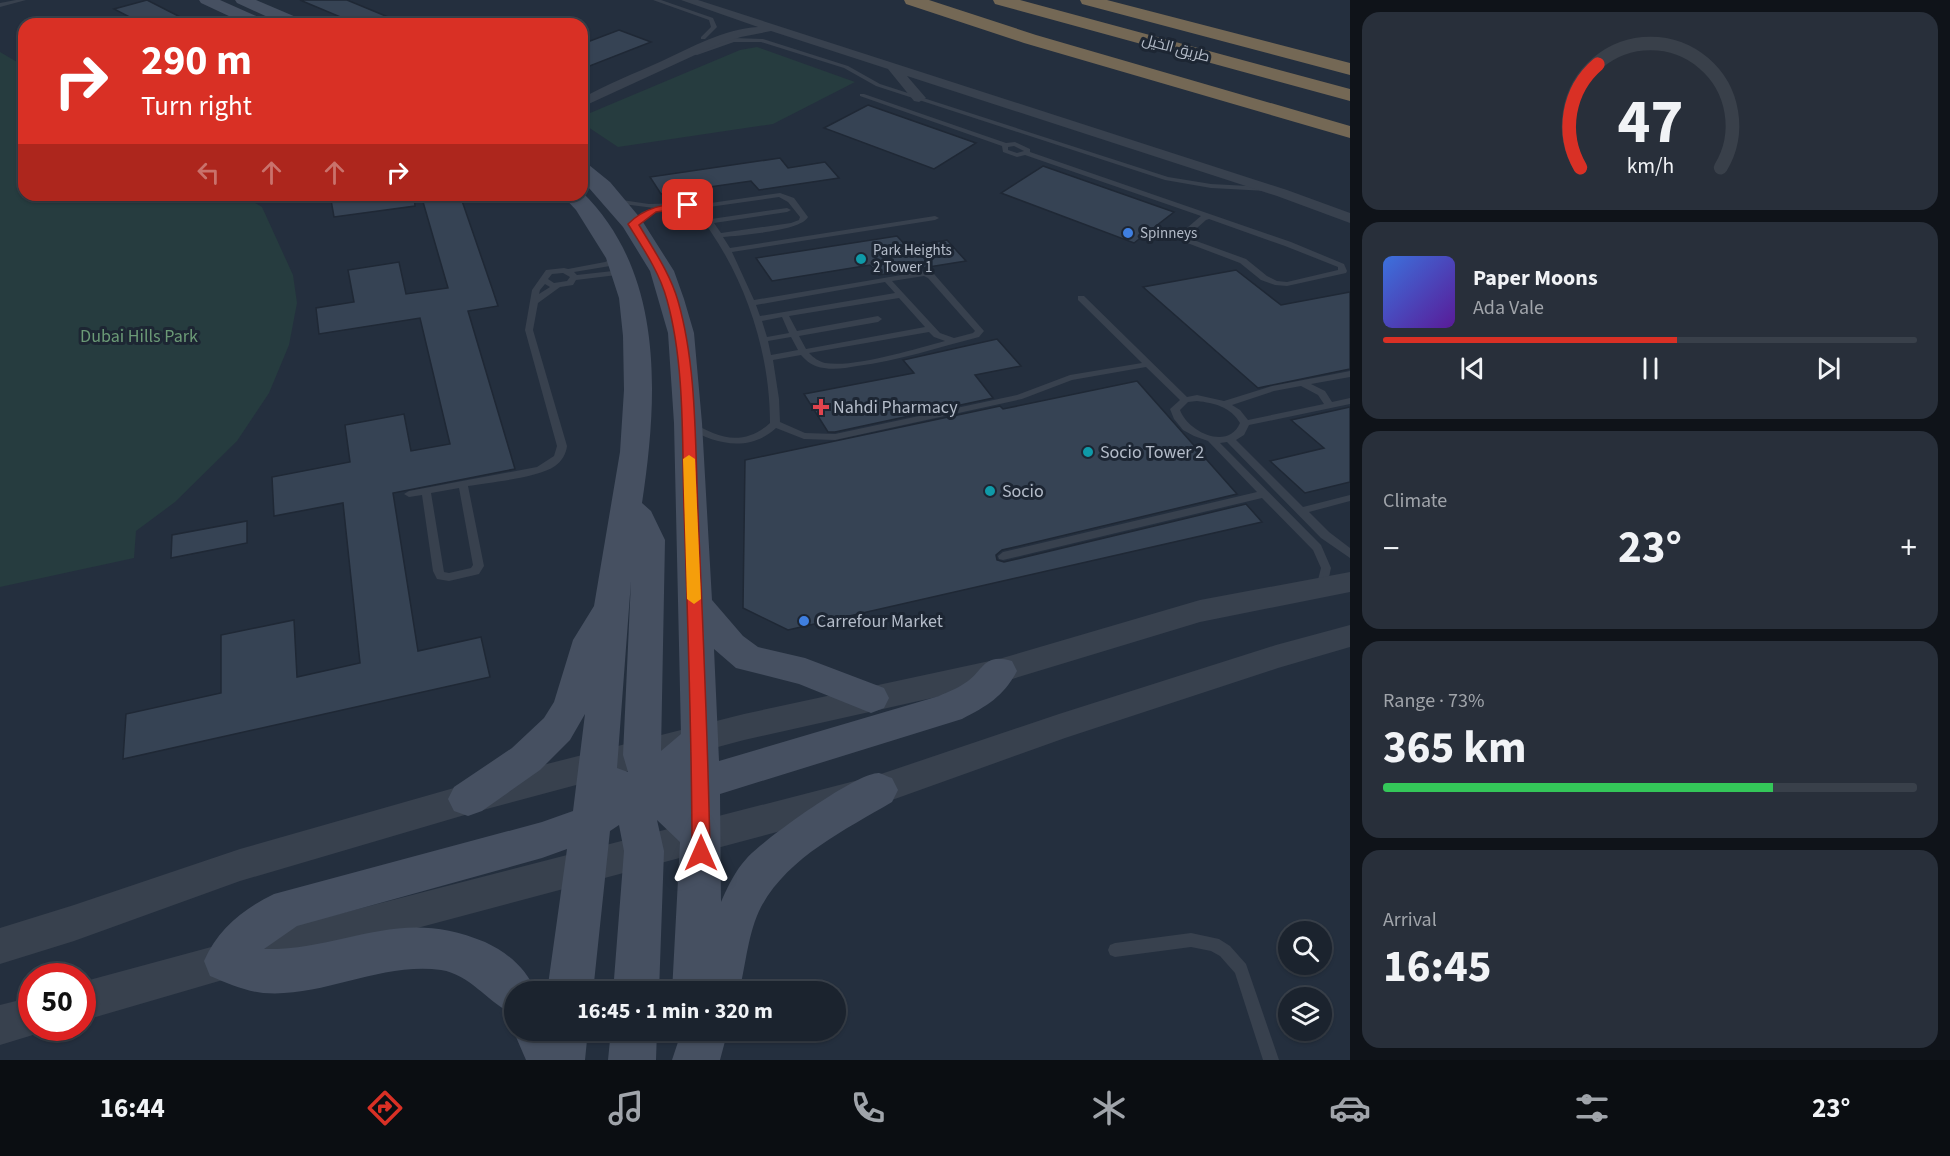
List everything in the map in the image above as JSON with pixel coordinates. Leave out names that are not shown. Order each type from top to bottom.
[{"type":"highway","points":[[912,0],[1040,42],[1350,132]]},
{"type":"highway","points":[[950,0],[1184,66],[1350,118]]},
{"type":"highway","name":"طريق الخيل","points":[[1001,0],[1350,95]]},
{"type":"highway","name":"طريق الخيل","points":[[1088,0],[1350,69]]},
{"type":"highway","points":[[1137,0],[1350,58]]},
{"type":"highway","points":[[1184,66],[1350,110]]},
{"type":"main road","points":[[207,0],[246,18]]},
{"type":"main road","points":[[243,0],[284,18]]},
{"type":"main road","points":[[588,175],[615,201],[633,224],[662,271],[681,333],[688,423],[700,740],[701,835],[695,981]]},
{"type":"main road","points":[[571,981],[598,767],[611,604],[635,452],[637,347],[631,298],[620,265],[603,234],[578,201]]},
{"type":"main road","points":[[628,507],[640,519],[649,540],[644,800],[636,981]]},
{"type":"main road","points":[[694,603],[731,645],[748,658],[805,672],[871,698]]},
{"type":"main road","points":[[468,799],[526,759],[557,729],[571,706],[590,640],[611,604]]},
{"type":"main road","points":[[506,981],[484,964],[453,951],[423,946],[392,948],[286,970],[265,971],[244,968],[226,961],[253,929],[289,908],[542,840],[644,800],[949,708],[979,693],[999,671]]},
{"type":"main road","points":[[586,866],[608,837],[700,740]]},
{"type":"main road","points":[[598,767],[615,782],[644,800],[672,812],[701,835]]},
{"type":"main road","points":[[719,981],[737,915],[749,889],[765,866],[787,846],[878,790]]},
{"type":"main road","points":[[541,1041],[550,1060]]},
{"type":"main road","points":[[561,1060],[564,1041]]},
{"type":"main road","points":[[632,1060],[633,1041]]},
{"type":"main road","points":[[692,1060],[693,1041]]},
{"type":"main road","points":[[696,1060],[702,1041]]},
{"type":"street","points":[[687,0],[1271,190],[1350,218]]},
{"type":"street","points":[[593,82],[724,28],[728,20],[724,12]]},
{"type":"street","points":[[588,99],[733,34],[781,30]]},
{"type":"street","points":[[892,66],[919,98]]},
{"type":"street","points":[[700,740],[871,698],[999,671],[1200,611],[1350,582]]},
{"type":"street","points":[[644,800],[701,835],[878,790],[1059,727],[1276,657],[1350,636]]},
{"type":"street","points":[[1,944],[74,923],[240,865],[468,799],[598,767]]},
{"type":"street","points":[[96,998],[226,961],[586,866]]},
{"type":"street","points":[[0,1025],[18,1020]]},
{"type":"lane","points":[[0,5],[23,0]]},
{"type":"lane","points":[[656,0],[711,19],[714,27],[703,38]]},
{"type":"lane","points":[[680,57],[734,40],[761,40],[846,67],[871,82],[1060,145],[1181,182],[1271,190]]},
{"type":"lane","points":[[862,95],[1007,144],[1026,147],[1026,153]]},
{"type":"lane","points":[[1007,144],[1014,137],[1015,130]]},
{"type":"lane","points":[[1026,153],[1060,145]]},
{"type":"lane","points":[[1026,153],[1210,217],[1321,257],[1341,266],[1343,271],[1287,284],[1269,281],[1243,261],[1185,239],[1184,235],[1204,218],[1210,217]]},
{"type":"lane","points":[[615,201],[665,207],[688,205],[698,207],[780,195],[792,200],[804,218],[793,225],[718,236]]},
{"type":"lane","points":[[633,224],[645,214],[665,207]]},
{"type":"lane","points":[[688,423],[711,438],[727,441],[757,438],[768,432],[775,424],[775,405],[767,358],[757,319],[727,251],[698,207]]},
{"type":"lane","points":[[709,222],[787,210]]},
{"type":"lane","points":[[727,251],[935,218]]},
{"type":"lane","points":[[544,280],[549,285],[566,285],[571,275],[608,264],[620,265]]},
{"type":"lane","points":[[409,494],[539,470],[557,460],[562,446],[529,330],[536,290],[549,272],[571,275],[620,265]]},
{"type":"lane","points":[[751,303],[922,273],[931,276],[980,328],[980,331],[976,335],[923,349],[837,367],[816,364],[805,353],[784,314]]},
{"type":"lane","points":[[887,280],[940,337],[953,340]]},
{"type":"lane","points":[[535,301],[557,286]]},
{"type":"lane","points":[[757,319],[900,295]]},
{"type":"lane","points":[[1081,298],[1185,400]]},
{"type":"lane","points":[[762,340],[879,319]]},
{"type":"lane","points":[[767,358],[805,353],[931,328]]},
{"type":"lane","points":[[908,333],[919,338],[923,349]]},
{"type":"lane","points":[[775,424],[804,436],[835,437],[1019,397],[1071,378],[1149,364]]},
{"type":"lane","points":[[1224,404],[1265,391],[1350,374]]},
{"type":"lane","points":[[1302,383],[1322,393],[1329,405]]},
{"type":"lane","points":[[1197,398],[1224,404],[1241,416],[1245,423],[1244,430],[1230,439],[1198,435],[1180,423],[1175,409],[1185,400],[1197,398]]},
{"type":"lane","points":[[1245,423],[1350,401]]},
{"type":"lane","points":[[1210,438],[1317,548],[1326,568],[1322,588]]},
{"type":"lane","points":[[1230,439],[1325,535],[1350,554]]},
{"type":"lane","points":[[426,491],[438,571],[441,576],[449,577],[475,572],[479,566],[463,485]]},
{"type":"lane","points":[[1003,556],[1264,494]]},
{"type":"lane","points":[[1301,511],[1350,498]]},
{"type":"lane","points":[[1115,950],[1191,940],[1214,944],[1225,951],[1241,969],[1271,1060]]},
{"type":"green space","points":[[757,47],[855,82],[773,124],[618,147],[588,127],[590,113],[740,50]]},
{"type":"green space","name":"Dubai Hills Park","points":[[0,52],[18,62],[18,201],[252,201],[262,207],[293,275],[297,303],[289,345],[269,393],[237,441],[175,502],[136,531],[134,558],[0,587]]},
{"type":"building","points":[[147,0],[182,18],[131,18],[114,9]]},
{"type":"building","points":[[300,0],[347,0],[390,18],[343,18]]},
{"type":"building","points":[[619,30],[651,42],[588,67],[588,42]]},
{"type":"building","points":[[868,105],[976,143],[934,169],[824,128]]},
{"type":"building","points":[[780,158],[788,168],[825,162],[839,178],[759,190],[751,181],[661,194],[650,177]]},
{"type":"building","points":[[1043,166],[1174,212],[1134,243],[1001,193]]},
{"type":"building","points":[[331,201],[415,201],[415,206],[334,217]]},
{"type":"building","points":[[423,201],[462,201],[498,306],[468,311],[515,469],[393,493],[418,651],[481,637],[490,677],[123,759],[126,714],[221,693],[221,635],[294,620],[297,677],[360,663],[343,503],[274,516],[272,477],[350,462],[345,425],[404,414],[411,451],[450,444],[420,318],[319,334],[316,308],[354,302],[348,270],[399,262],[406,294],[448,288]]},
{"type":"building","name":"Park Heights 2 Tower 1","points":[[897,236],[907,247],[947,240],[966,261],[879,275],[870,265],[772,281],[756,258]]},
{"type":"building","points":[[1236,270],[1281,305],[1350,292],[1350,369],[1258,388],[1143,287]]},
{"type":"building","points":[[997,339],[1021,366],[975,375],[993,398],[828,432],[804,394],[914,373],[903,360]]},
{"type":"building","name":"Socio","points":[[1137,381],[1237,494],[1002,550],[996,555],[997,560],[1004,562],[1246,504],[1262,522],[788,630],[743,608],[745,460],[1000,406],[1003,409]]},
{"type":"building","points":[[1350,407],[1350,482],[1305,493],[1270,461],[1324,448],[1291,420]]},
{"type":"building","points":[[247,521],[247,543],[171,558],[172,535]]},
{"type":"slow traffic","points":[[689,459],[694,599]]},
{"type":"place","name":"Spinneys","points":[[1128,233]]},
{"type":"place","name":"Park Heights 2 Tower 1","points":[[861,259]]},
{"type":"place","name":"Nahdi Pharmacy","points":[[821,407]]},
{"type":"place","name":"Socio Tower 2","points":[[1088,452]]},
{"type":"place","name":"Socio","points":[[990,491]]},
{"type":"place","name":"Carrefour Market","points":[[804,621]]},
{"type":"route","points":[[688,205],[653,210],[633,224],[662,271],[681,333],[688,423],[700,740],[701,853]]}]
